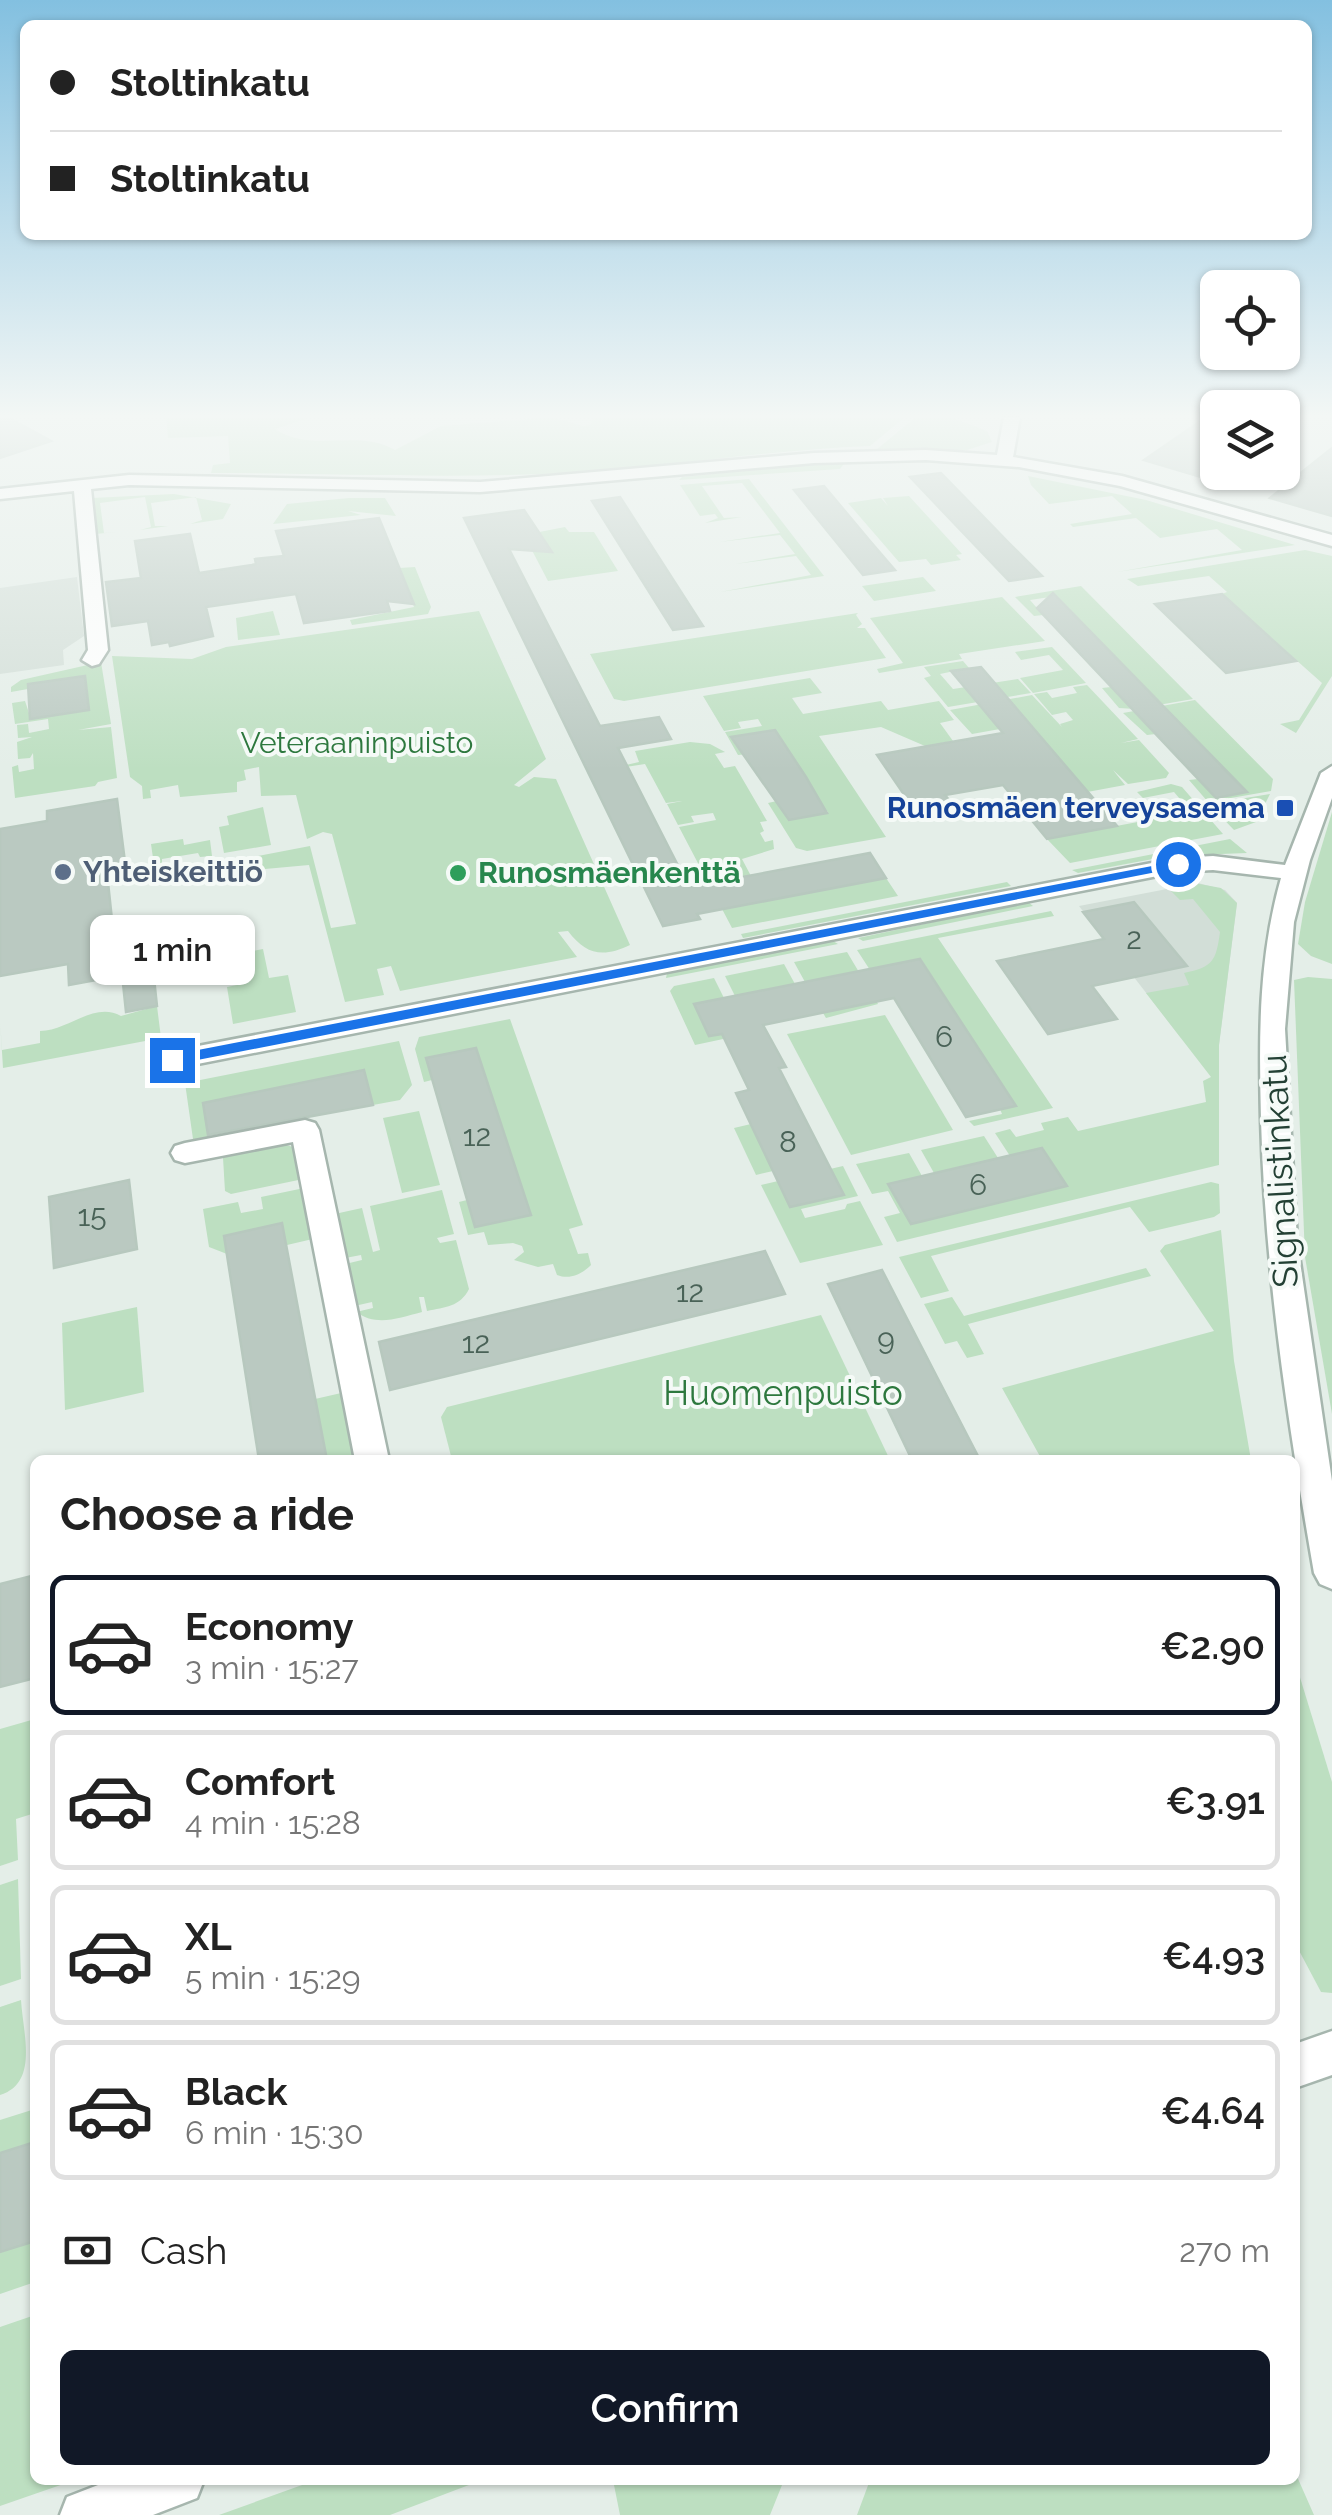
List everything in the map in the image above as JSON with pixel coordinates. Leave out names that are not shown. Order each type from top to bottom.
[{"type":"street","points":[[87,534],[98,650],[92,660]]},
{"type":"street","points":[[1306,534],[1332,542]]},
{"type":"street","name":"Signalistinkatu","points":[[1332,773],[1294,873],[1277,956],[1272,1013],[1279,1240],[1297,1390],[1332,1573]]},
{"type":"street","points":[[172,1060],[1178,864],[1214,863],[1294,873]]},
{"type":"street","points":[[185,1153],[305,1130],[371,1455]]},
{"type":"street","points":[[1300,2064],[1332,2052]]},
{"type":"street","points":[[85,2515],[166,2485]]},
{"type":"shaded area","points":[[77,577],[84,636],[63,650],[64,665],[0,674],[0,588]]},
{"type":"shaded area","points":[[1198,883],[1225,890],[1237,903],[1219,1045],[1181,1038],[1079,906]]},
{"type":"green space","points":[[595,534],[618,571],[548,581],[524,535]]},
{"type":"green space","points":[[771,534],[792,534],[824,576],[720,592],[811,575],[796,556],[735,564],[795,554],[780,535],[719,542]]},
{"type":"green space","points":[[875,534],[944,534],[962,554],[956,555],[961,560],[931,565],[926,559],[899,562]]},
{"type":"green space","points":[[1223,534],[1260,534],[1295,545],[1117,572],[1242,550]]},
{"type":"green space","points":[[1305,550],[1332,556],[1332,676],[1296,733],[1280,724],[1299,720],[1322,683],[1222,594],[1227,592],[1209,576],[1138,586],[1127,579]]},
{"type":"green space","points":[[415,567],[431,607],[428,614],[352,625],[350,620],[414,607],[399,568]]},
{"type":"green space","points":[[923,577],[936,591],[874,601],[862,586]]},
{"type":"green space","points":[[1081,586],[1193,699],[1119,708],[1102,688],[1155,697],[1057,596],[1030,600],[1043,615],[1034,616],[1015,597]]},
{"type":"green space","points":[[1002,597],[1045,641],[959,654],[962,659],[879,673],[877,669],[903,663],[870,618]]},
{"type":"green space","points":[[273,611],[280,635],[238,640],[236,618]]},
{"type":"green space","name":"Veteraaninpuisto","points":[[479,611],[546,759],[514,785],[519,787],[534,777],[556,779],[630,945],[611,952],[596,952],[581,945],[568,931],[558,932],[577,957],[400,991],[391,966],[377,969],[384,995],[345,1002],[309,865],[231,872],[227,862],[310,846],[331,928],[356,924],[332,834],[323,832],[307,839],[296,795],[261,796],[259,767],[244,770],[246,780],[237,782],[237,792],[180,797],[178,785],[150,790],[151,798],[143,799],[142,786],[130,777],[112,656],[192,659],[226,647]]},
{"type":"green space","points":[[858,613],[862,624],[857,628],[865,628],[886,658],[624,701],[614,699],[590,654]]},
{"type":"green space","points":[[1052,647],[1086,683],[1033,693],[1020,678],[1063,670],[1049,655],[1021,660],[1015,652]]},
{"type":"green space","points":[[963,661],[969,668],[940,674],[953,689],[1018,679],[1031,693],[948,707],[924,678],[931,676],[924,667]]},
{"type":"green space","points":[[101,662],[111,724],[78,730],[111,727],[117,778],[95,786],[15,798],[12,767],[18,765],[19,772],[34,769],[33,753],[30,758],[18,759],[17,742],[32,737],[18,738],[17,725],[28,724],[29,733],[49,729],[48,719],[15,724],[12,703],[25,701],[31,719],[89,710],[84,676],[28,684],[28,689],[11,692],[11,687],[21,680]]},
{"type":"green space","points":[[810,678],[822,693],[792,698],[803,714],[881,701],[888,710],[939,701],[954,720],[940,723],[953,741],[925,746],[881,727],[819,736],[886,837],[807,851],[796,848],[768,803],[777,801],[789,820],[828,812],[748,754],[738,755],[725,732],[762,726],[758,719],[738,722],[741,728],[724,731],[703,696]]},
{"type":"green space","points":[[1087,685],[1138,739],[1121,743],[1139,740],[1169,773],[1166,778],[1128,784],[1113,770],[1125,785],[1028,803],[1083,787],[1016,707],[986,712],[1000,729],[972,734],[950,710],[1032,695],[1062,727],[1060,724],[1073,720],[1066,712],[1052,715],[1034,694],[1047,692],[1052,698],[1077,693],[1073,687]]},
{"type":"green space","points":[[1195,700],[1273,779],[1271,791],[1208,802],[1189,780],[1246,791],[1169,712],[1140,716],[1156,734],[1147,735],[1123,713]]},
{"type":"green space","points":[[690,742],[710,744],[725,752],[715,754],[724,768],[735,766],[767,821],[760,822],[764,831],[760,833],[765,842],[773,840],[774,849],[742,859],[751,876],[860,883],[886,878],[898,896],[732,928],[679,827],[716,820],[713,813],[691,816],[694,822],[678,825],[667,804],[682,801],[666,803],[645,764],[600,771],[639,762],[635,751]]},
{"type":"green space","points":[[1171,784],[1182,787],[1223,834],[1070,863],[1047,839],[1191,812],[1174,792],[1143,798],[1137,792]]},
{"type":"green space","points":[[1270,794],[1256,822],[1234,830],[1209,804]]},
{"type":"green space","points":[[263,807],[271,845],[224,853],[219,827],[229,825],[227,816]]},
{"type":"green space","points":[[1332,812],[1332,964],[1311,956],[1298,944],[1305,902]]},
{"type":"green space","points":[[183,839],[184,845],[210,840],[212,856],[200,857],[198,853],[162,859],[162,864],[154,865],[151,844]]},
{"type":"green space","points":[[1230,839],[1247,853],[1169,856],[1078,873],[1072,870]]},
{"type":"green space","points":[[1007,882],[1011,886],[743,938],[741,934]]},
{"type":"green space","points":[[1194,883],[1221,888],[1237,903],[1219,1045],[1219,1165],[897,1242],[884,1217],[900,1213],[888,1191],[872,1194],[856,1164],[909,1153],[922,1176],[911,1224],[1067,1186],[1043,1148],[1010,1156],[995,1133],[1010,1129],[1016,1137],[1044,1130],[1041,1123],[1068,1117],[1078,1131],[1206,1102],[1203,1081],[1211,1077],[1146,993],[1189,985],[1184,973],[1207,965],[1217,950],[1220,932],[1193,899],[1180,900],[1171,891]]},
{"type":"green space","points":[[1028,902],[1033,906],[863,941],[858,938]]},
{"type":"green space","points":[[1051,911],[1054,916],[938,938],[1053,1108],[974,1126],[969,1121],[1002,1114],[1000,1109],[1015,1105],[921,959],[876,967],[881,987],[857,950]]},
{"type":"green space","points":[[146,923],[150,949],[116,955],[112,927]]},
{"type":"green space","points":[[833,941],[838,944],[666,978],[667,973]]},
{"type":"green space","points":[[263,949],[269,978],[288,975],[296,1012],[233,1024],[227,987],[247,983],[241,953]]},
{"type":"green space","points":[[847,952],[878,1004],[826,1018],[823,1013],[853,1006],[836,976],[805,982],[794,962]]},
{"type":"green space","points":[[784,964],[795,984],[735,996],[725,976]]},
{"type":"green space","points":[[714,978],[724,998],[694,1005],[709,1036],[740,1030],[742,1035],[695,1045],[670,991],[674,986]]},
{"type":"green space","points":[[1332,979],[1332,1414],[1305,1257],[1294,980]]},
{"type":"green space","points":[[157,1006],[161,1038],[3,1068],[0,1020],[2,1050],[40,1043],[40,1031],[91,1014],[111,1012],[121,1016]]},
{"type":"green space","points":[[885,1015],[953,1130],[851,1155],[787,1034]]},
{"type":"green space","points":[[510,1019],[583,1225],[569,1229],[578,1254],[588,1253],[591,1265],[571,1276],[557,1275],[553,1264],[538,1267],[514,1260],[524,1252],[522,1246],[488,1245],[484,1232],[468,1235],[459,1202],[467,1200],[476,1227],[531,1214],[476,1048],[426,1058],[432,1080],[424,1082],[415,1049],[419,1037]]},
{"type":"green space","points":[[399,1041],[412,1085],[400,1100],[373,1105],[363,1071],[203,1103],[209,1139],[193,1139],[185,1083]]},
{"type":"green space","points":[[419,1111],[440,1185],[402,1193],[383,1118]]},
{"type":"green space","points":[[751,1124],[773,1171],[756,1175],[734,1128]]},
{"type":"green space","points":[[984,1136],[998,1158],[934,1173],[921,1150]]},
{"type":"green space","points":[[280,1143],[296,1148],[308,1178],[231,1194],[225,1191],[223,1158],[231,1150]]},
{"type":"green space","points":[[843,1166],[858,1196],[801,1209],[805,1218],[845,1209],[847,1204],[860,1201],[883,1245],[800,1263],[761,1185]]},
{"type":"green space","points":[[1211,1182],[1219,1184],[1220,1213],[1214,1217],[1149,1232],[1130,1207],[931,1256],[949,1291],[921,1298],[899,1257]]},
{"type":"green space","points":[[309,1187],[317,1238],[287,1245],[281,1223],[224,1236],[227,1254],[209,1247],[203,1209],[238,1202],[241,1213],[263,1209],[261,1197]]},
{"type":"green space","points":[[442,1190],[454,1234],[437,1238],[440,1243],[456,1240],[469,1289],[465,1295],[451,1305],[427,1311],[424,1297],[419,1297],[422,1312],[396,1319],[372,1319],[356,1312],[373,1308],[372,1302],[350,1307],[341,1265],[362,1260],[361,1255],[340,1259],[330,1215],[362,1208],[373,1252],[380,1250],[370,1206]]},
{"type":"green space","name":"Huomenpuisto","points":[[1221,1230],[1234,1361],[1250,1455],[1039,1455],[1002,1388],[1214,1331],[1160,1251],[1165,1245]]},
{"type":"green space","points":[[1146,1268],[1151,1276],[968,1324],[984,1354],[967,1358],[957,1341],[945,1344],[924,1304],[952,1297],[964,1316]]},
{"type":"green space","points":[[137,1307],[144,1392],[65,1410],[62,1323]]},
{"type":"green space","name":"Huomenpuisto","points":[[821,1315],[888,1455],[451,1455],[441,1417],[447,1407]]},
{"type":"green space","points":[[350,1391],[363,1453],[326,1455],[315,1399]]},
{"type":"green space","points":[[1300,1677],[1332,1782],[1332,1993],[1321,1992],[1300,1952]]},
{"type":"green space","points":[[30,1720],[30,1815],[16,1819],[18,1860],[0,1866],[0,1729]]},
{"type":"green space","points":[[18,1879],[21,1979],[0,1986],[0,1885]]},
{"type":"green space","points":[[21,2000],[26,2042],[24,2069],[12,2089],[0,2095],[0,2007]]},
{"type":"green space","points":[[30,2111],[30,2144],[0,2153],[0,2120]]},
{"type":"green space","points":[[30,2243],[30,2284],[0,2294],[0,2252]]},
{"type":"green space","points":[[30,2317],[30,2485],[61,2485],[0,2506],[0,2327]]},
{"type":"green space","points":[[1300,2483],[1314,2515],[857,2515],[868,2485]]},
{"type":"green space","points":[[302,2485],[469,2485],[390,2515],[219,2515]]},
{"type":"green space","points":[[614,2485],[782,2485],[770,2515],[620,2515]]},
{"type":"building","points":[[190,534],[199,573],[284,556],[277,534],[386,534],[414,604],[387,601],[390,611],[304,623],[296,594],[206,607],[213,636],[170,646],[169,642],[152,645],[148,621],[112,626],[106,582],[141,578],[135,541]]},
{"type":"building","points":[[472,534],[540,534],[552,552],[509,549],[600,726],[659,717],[671,739],[618,748],[689,887],[870,853],[886,878],[697,914],[700,919],[663,926]]},
{"type":"building","points":[[613,534],[644,534],[703,626],[673,630]]},
{"type":"building","points":[[830,534],[865,534],[895,570],[863,575]]},
{"type":"building","points":[[965,534],[1001,534],[1042,576],[1009,581]]},
{"type":"building","points":[[1053,593],[1247,792],[1216,798],[1037,608]]},
{"type":"building","points":[[1222,594],[1296,661],[1226,673],[1155,604]]},
{"type":"building","points":[[981,667],[1117,826],[1047,839],[1003,785],[945,795],[953,805],[916,812],[877,755],[1003,733],[951,671]]},
{"type":"building","points":[[85,676],[89,710],[30,719],[28,684]]},
{"type":"building","points":[[775,730],[827,813],[789,820],[731,737]]},
{"type":"building","points":[[117,799],[126,870],[107,873],[118,976],[69,985],[68,964],[0,976],[0,829],[47,821],[47,811]]},
{"type":"building","points":[[1134,902],[1187,966],[1092,986],[1117,1019],[1048,1034],[997,961],[1104,939],[1083,912]]},
{"type":"building","points":[[920,959],[1016,1106],[966,1117],[894,998],[763,1025],[786,1067],[779,1068],[844,1195],[790,1207],[736,1093],[749,1090],[722,1034],[709,1036],[694,1004]]},
{"type":"building","points":[[153,969],[157,1006],[126,1012],[122,974]]},
{"type":"building","points":[[476,1048],[531,1215],[475,1227],[426,1058]]},
{"type":"building","points":[[364,1070],[373,1105],[208,1135],[203,1103]]},
{"type":"building","points":[[1042,1148],[1067,1186],[911,1224],[888,1184]]},
{"type":"building","points":[[129,1180],[137,1249],[54,1268],[49,1197]]},
{"type":"building","points":[[282,1223],[326,1455],[258,1455],[224,1236]]},
{"type":"building","points":[[765,1251],[785,1294],[390,1390],[379,1342]]},
{"type":"building","points":[[882,1270],[977,1455],[910,1455],[828,1284]]},
{"type":"building","points":[[30,1576],[30,1679],[0,1687],[0,1584]]},
{"type":"building","points":[[30,2144],[30,2243],[0,2252],[0,2153]]},
{"type":"place","name":"Runosmäen terveysasema","points":[[1285,808]]},
{"type":"place","name":"Yhteiskeittiö","points":[[63,872]]},
{"type":"place","name":"Runosmäenkenttä","points":[[458,873]]},
{"type":"route","points":[[172,1060],[1178,864]]}]
